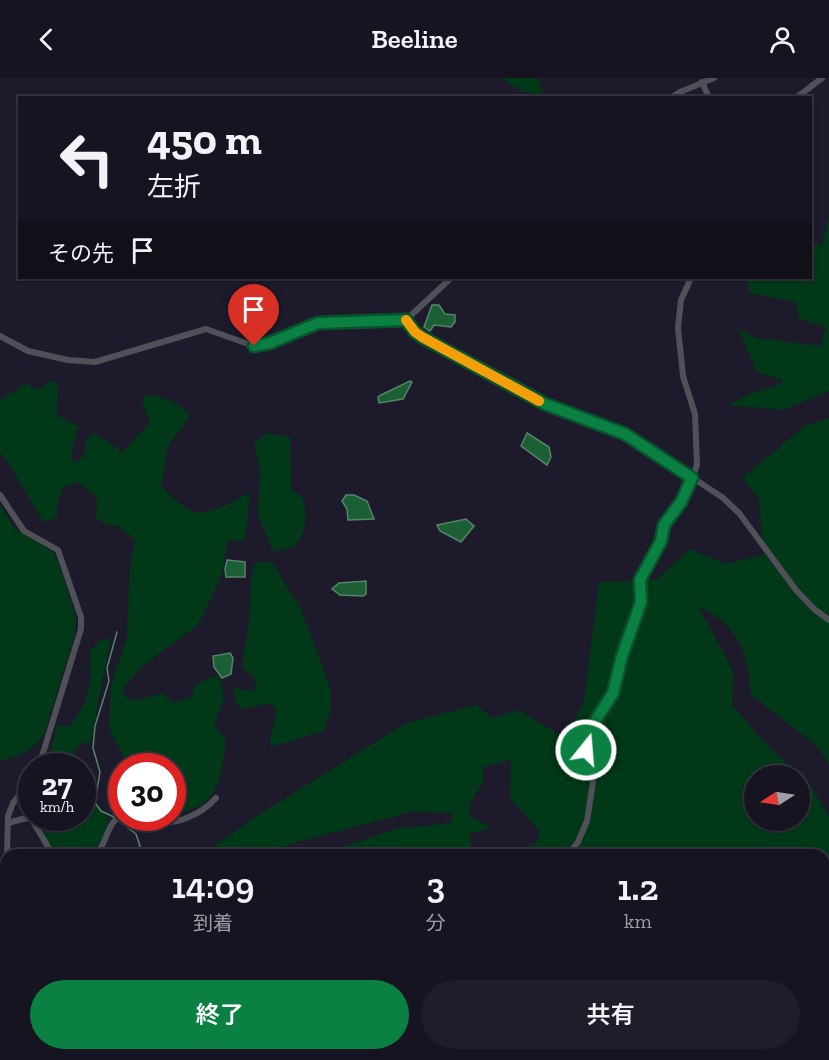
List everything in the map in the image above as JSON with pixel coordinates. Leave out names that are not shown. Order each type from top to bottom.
[{"type":"street","points":[[675,96],[714,78]]},
{"type":"street","points":[[799,96],[822,78]]},
{"type":"street","points":[[702,82],[708,96]]},
{"type":"street","points":[[0,336],[28,351],[68,360],[95,362],[206,329],[254,346],[270,343],[318,323],[406,320],[450,279]]},
{"type":"street","points":[[573,849],[578,842],[586,820],[593,782],[586,750],[590,729],[613,693],[622,656],[641,602],[640,580],[661,541],[664,525],[681,502],[697,465],[695,414],[683,376],[678,328],[681,300],[691,279]]},
{"type":"street","points":[[406,320],[422,337],[545,404],[625,434],[722,497],[739,513],[785,577],[814,609],[829,620]]},
{"type":"street","points":[[0,495],[24,531],[58,550],[81,617],[81,629],[43,753]]},
{"type":"street","points":[[7,849],[8,816],[18,797]]},
{"type":"street","points":[[186,817],[200,811],[216,798]]},
{"type":"street","points":[[8,822],[26,818],[32,820],[49,849]]},
{"type":"street","points":[[100,849],[109,831]]},
{"type":"shaded area","points":[[501,78],[538,78],[542,91],[540,95],[521,91]]},
{"type":"shaded area","points":[[829,216],[829,391],[783,410],[728,405],[752,393],[779,385],[783,380],[757,372],[738,329],[757,338],[820,346],[826,328],[799,318],[795,302],[750,293],[747,281],[748,279],[812,279],[812,243],[822,246]]},
{"type":"shaded area","points":[[432,305],[439,305],[445,314],[455,315],[455,322],[451,327],[434,325],[430,331],[424,327]]},
{"type":"shaded area","points":[[50,381],[58,383],[57,415],[78,427],[72,460],[78,462],[86,451],[87,438],[94,433],[123,452],[150,422],[142,402],[147,394],[172,401],[190,417],[168,446],[161,487],[184,506],[198,513],[222,507],[250,492],[245,541],[228,540],[222,574],[199,624],[140,668],[122,690],[126,697],[134,701],[163,693],[173,703],[192,696],[195,687],[201,682],[219,676],[224,698],[214,725],[226,740],[222,766],[213,793],[198,807],[186,811],[186,753],[122,753],[109,728],[111,686],[127,636],[130,568],[135,540],[118,526],[107,525],[96,518],[97,498],[78,482],[64,487],[57,503],[58,517],[43,522],[12,468],[0,453],[0,402],[26,383],[37,390]]},
{"type":"shaded area","points":[[412,382],[403,399],[379,403],[378,397]]},
{"type":"shaded area","points":[[829,418],[829,765],[816,745],[751,695],[747,666],[739,642],[723,622],[698,606],[733,670],[732,705],[762,740],[789,765],[744,765],[744,831],[810,831],[810,785],[829,817],[829,849],[520,849],[536,843],[540,832],[510,798],[511,760],[483,767],[483,783],[470,803],[470,816],[492,828],[470,833],[471,849],[337,849],[395,829],[451,823],[452,813],[415,811],[293,843],[281,849],[210,849],[260,814],[406,723],[476,705],[493,718],[518,710],[564,737],[584,702],[599,582],[656,580],[690,549],[725,564],[763,555],[759,499],[742,478],[806,425]]},
{"type":"shaded area","points":[[268,433],[290,437],[292,491],[302,496],[306,516],[302,534],[295,546],[274,552],[258,516],[260,469],[254,443]]},
{"type":"shaded area","points":[[527,433],[549,447],[551,457],[547,465],[521,446]]},
{"type":"shaded area","points":[[346,495],[354,495],[367,501],[374,519],[348,520],[347,509],[342,501]]},
{"type":"shaded area","points":[[0,505],[14,528],[53,552],[76,617],[74,638],[44,734],[25,752],[0,761]]},
{"type":"shaded area","points":[[466,519],[474,526],[461,542],[440,531],[437,525]]},
{"type":"shaded area","points":[[227,560],[245,562],[245,577],[226,577]]},
{"type":"shaded area","points":[[272,562],[301,609],[331,690],[331,710],[324,731],[271,747],[270,737],[277,713],[272,703],[241,709],[236,703],[233,688],[254,691],[256,680],[242,667],[249,620],[251,579],[255,563]]},
{"type":"shaded area","points":[[366,581],[366,594],[363,596],[340,595],[332,589],[339,583]]},
{"type":"shaded area","points":[[111,638],[90,743],[82,743],[74,753],[50,753],[57,726],[70,726],[83,707],[89,691],[90,651],[99,641]]},
{"type":"shaded area","points":[[230,653],[233,658],[231,674],[222,678],[214,667],[213,656]]},
{"type":"shaded area","points":[[96,802],[108,819],[105,834],[96,849],[52,849],[42,831],[96,831]]},
{"type":"waterway","points":[[108,814],[101,811],[95,803],[100,772],[93,748],[95,726],[109,681],[107,668],[117,632]]},
{"type":"waterway","points":[[132,831],[136,834],[140,846],[138,849]]},
{"type":"slow traffic","points":[[406,320],[422,337],[539,401]]},
{"type":"route","points":[[254,346],[270,343],[308,325],[318,323],[406,320],[422,337],[545,404],[625,434],[692,478],[681,502],[664,525],[661,541],[640,580],[641,602],[622,656],[613,693],[590,729],[586,750]]}]
